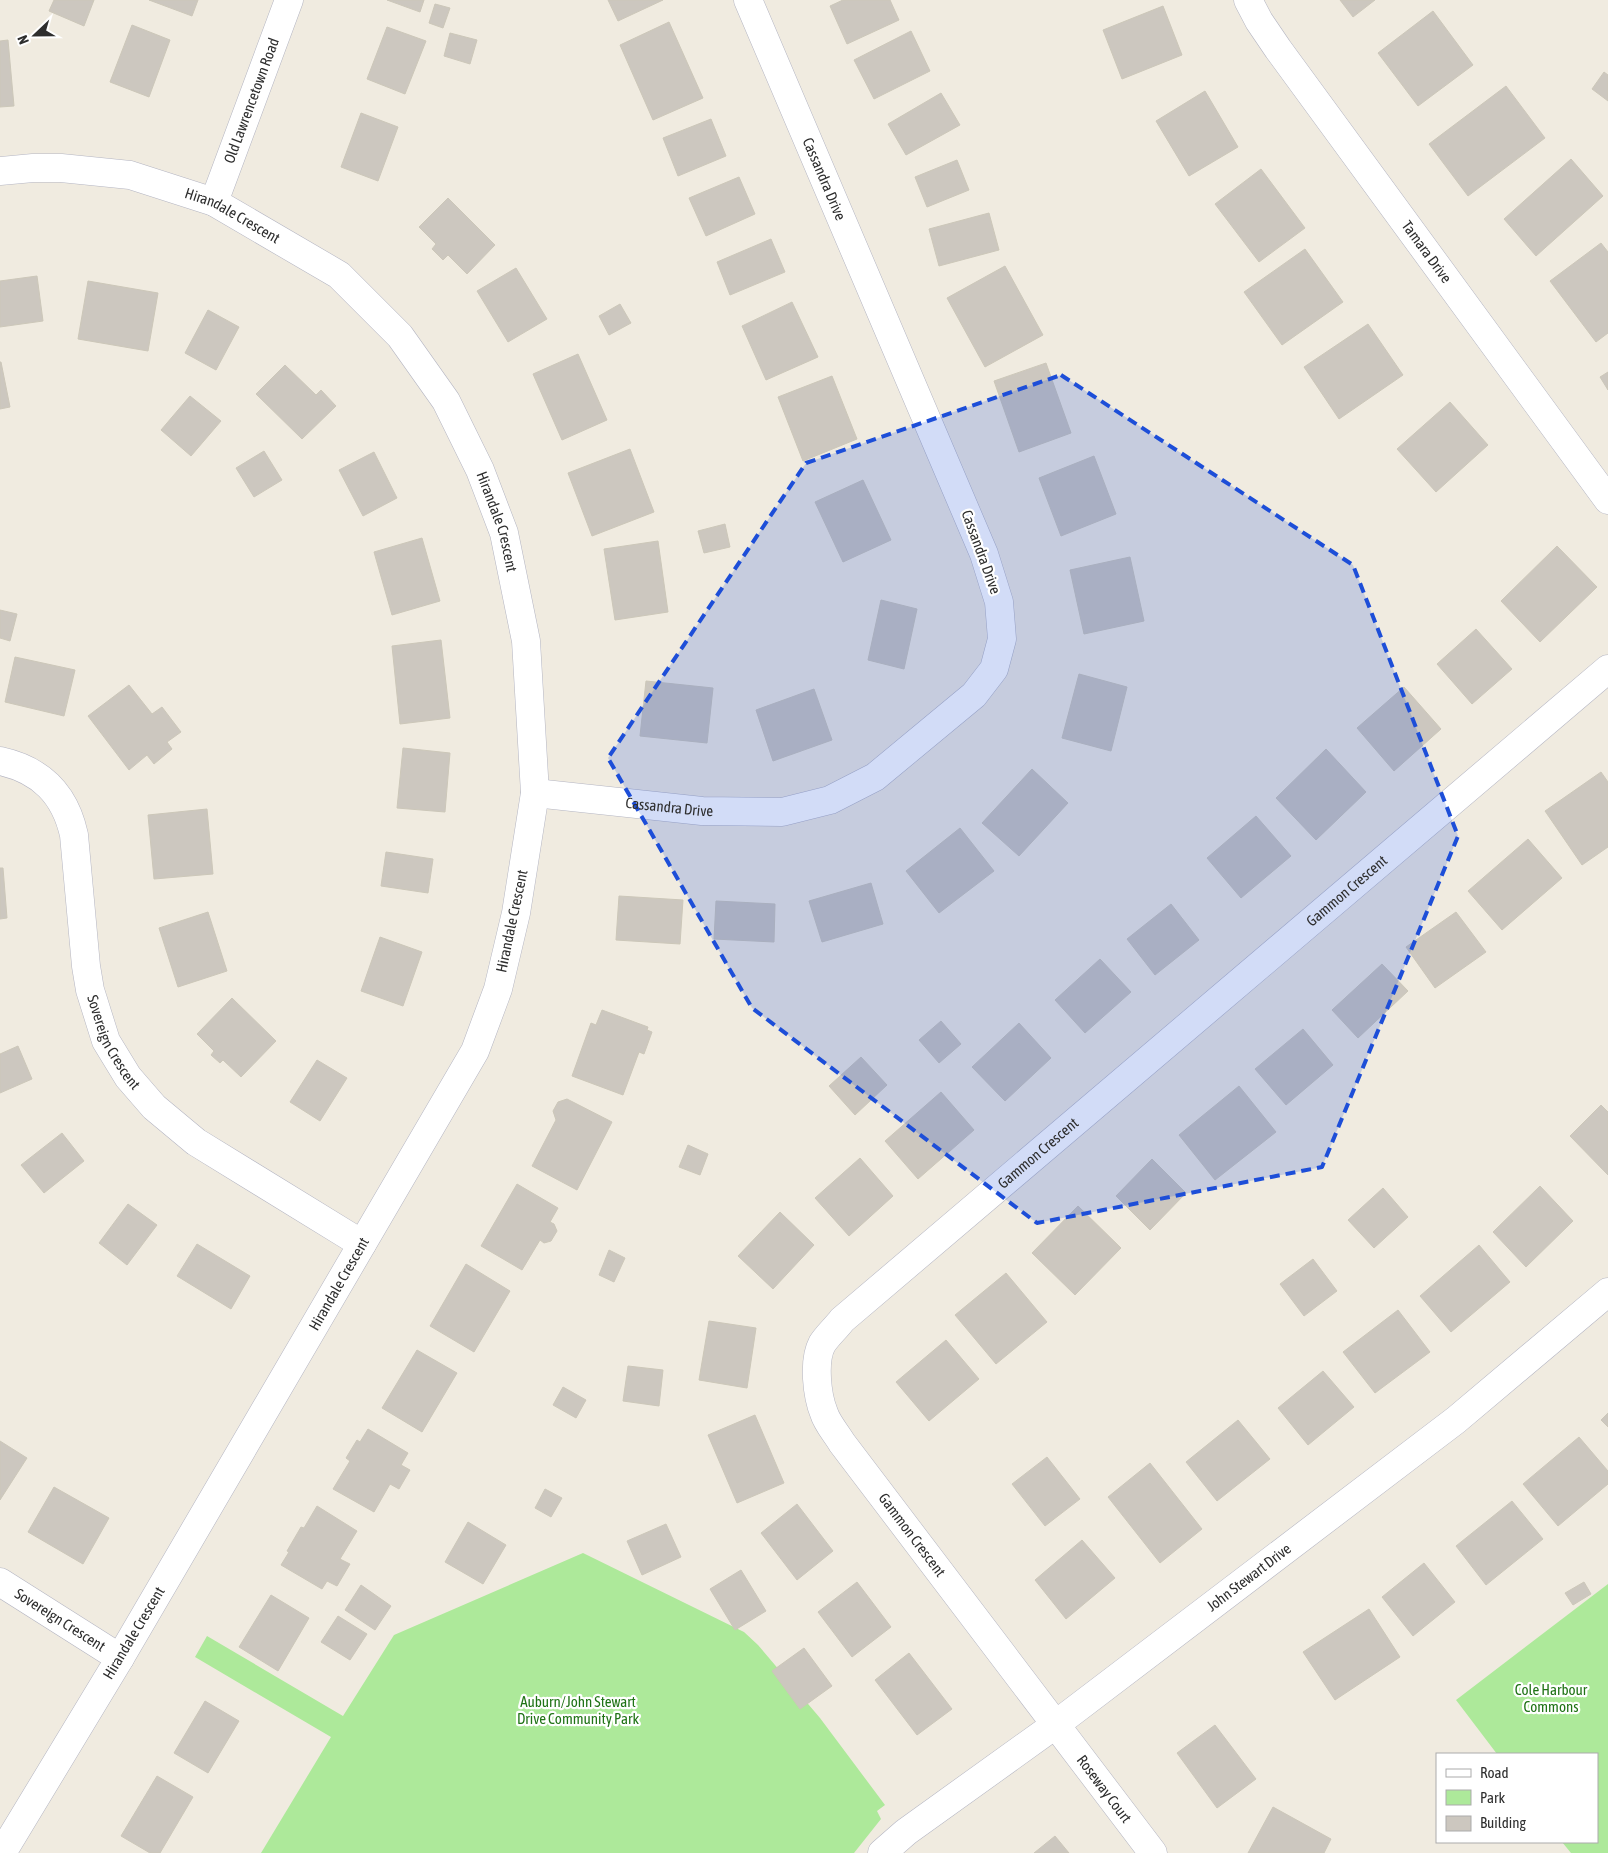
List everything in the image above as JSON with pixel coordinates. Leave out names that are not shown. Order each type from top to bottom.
[{"type":"street","name":"Old Lawrencetown Road","points":[[214,202],[289,0]]},
{"type":"street","name":"Cassandra Drive","points":[[535,793],[702,811],[782,812],[830,800],[875,777],[974,695],[994,669],[1002,639],[999,602],[984,554],[748,0]]},
{"type":"street","name":"Tamara Drive","points":[[1248,0],[1259,21],[1278,49],[1608,500]]},
{"type":"street","name":"Hirandale Crescent","points":[[0,170],[61,168],[130,175],[214,202],[339,275],[400,336],[446,401],[480,470],[504,533],[526,641],[535,793],[516,913],[498,989],[475,1051],[120,1658],[2,1853]]},
{"type":"street","name":"Gammon Crescent","points":[[1055,1725],[842,1443],[824,1414],[817,1372],[820,1349],[823,1342],[842,1320],[1608,669]]},
{"type":"street","name":"Sovereign Crescent","points":[[0,760],[14,764],[39,776],[59,796],[71,821],[90,990],[106,1041],[128,1077],[154,1107],[196,1142],[362,1244]]},
{"type":"street","name":"John Stewart Drive","points":[[882,1853],[906,1832],[1055,1725],[1456,1420],[1608,1292]]},
{"type":"street","name":"Sovereign Crescent","points":[[0,1582],[120,1658]]},
{"type":"street","name":"Roseway Court","points":[[1055,1725],[1153,1853]]},
{"type":"highlighted area","points":[[1061,375],[1353,565],[1458,836],[1322,1167],[1037,1223],[752,1008],[608,758],[806,463]]},
{"type":"green space","name":"Auburn/John Stewart Drive Community Park","points":[[583,1553],[744,1632],[758,1645],[820,1718],[885,1805],[877,1811],[881,1819],[854,1853],[261,1853],[331,1737],[195,1657],[207,1636],[343,1716],[394,1635]]},
{"type":"green space","name":"Cole Harbour Commons","points":[[1608,1584],[1608,1853],[1571,1853],[1563,1843],[1598,1843],[1598,1753],[1496,1753],[1456,1700]]},
{"type":"building","points":[[54,0],[94,0],[84,26],[49,11]]},
{"type":"building","points":[[149,0],[198,0],[192,16]]},
{"type":"building","points":[[387,0],[424,0],[420,12]]},
{"type":"building","points":[[608,0],[663,0],[618,21]]},
{"type":"building","points":[[843,0],[890,0],[899,20],[847,44],[830,6]]},
{"type":"building","points":[[1340,0],[1375,0],[1353,17]]},
{"type":"building","points":[[435,4],[450,8],[443,28],[429,23]]},
{"type":"building","points":[[1163,6],[1182,55],[1122,79],[1103,30]]},
{"type":"building","points":[[1433,11],[1473,65],[1418,106],[1378,53]]},
{"type":"building","points":[[669,22],[703,98],[653,120],[620,45]]},
{"type":"building","points":[[132,25],[170,40],[149,97],[110,82]]},
{"type":"building","points":[[387,27],[426,41],[405,94],[367,79]]},
{"type":"building","points":[[911,31],[930,71],[874,99],[854,60]]},
{"type":"building","points":[[450,33],[477,40],[470,64],[444,56]]},
{"type":"building","points":[[8,40],[14,106],[0,107],[0,41]]},
{"type":"building","points":[[1604,72],[1608,75],[1608,101],[1592,89]]},
{"type":"building","points":[[1506,86],[1545,138],[1468,196],[1429,144]]},
{"type":"building","points":[[1205,91],[1238,147],[1189,176],[1156,121]]},
{"type":"building","points":[[941,93],[960,125],[906,155],[888,124]]},
{"type":"building","points":[[361,113],[398,127],[378,181],[341,167]]},
{"type":"building","points":[[711,119],[726,156],[678,176],[663,138]]},
{"type":"building","points":[[1571,159],[1603,196],[1536,256],[1504,219]]},
{"type":"building","points":[[957,160],[969,190],[927,207],[915,177]]},
{"type":"building","points":[[1261,169],[1305,228],[1259,262],[1215,204]]},
{"type":"building","points":[[739,177],[755,214],[706,236],[689,198]]},
{"type":"building","points":[[448,198],[495,245],[467,274],[448,255],[443,260],[432,249],[436,244],[419,227]]},
{"type":"building","points":[[989,213],[999,250],[939,266],[929,229]]},
{"type":"building","points":[[771,239],[785,272],[730,295],[717,262]]},
{"type":"building","points":[[1601,243],[1608,252],[1608,333],[1596,342],[1550,281]]},
{"type":"building","points":[[1305,249],[1343,302],[1282,345],[1244,292]]},
{"type":"building","points":[[1005,266],[1043,335],[985,367],[947,298]]},
{"type":"building","points":[[516,268],[547,319],[508,342],[477,291]]},
{"type":"building","points":[[37,276],[43,321],[0,327],[0,281]]},
{"type":"building","points":[[88,281],[158,293],[148,351],[78,339]]},
{"type":"building","points":[[792,302],[818,357],[766,380],[742,326]]},
{"type":"building","points":[[620,304],[631,323],[609,335],[599,316]]},
{"type":"building","points":[[208,310],[239,327],[216,370],[185,353]]},
{"type":"building","points":[[1368,324],[1403,375],[1339,419],[1304,367]]},
{"type":"building","points":[[578,354],[607,420],[562,440],[533,374]]},
{"type":"building","points":[[0,362],[10,407],[0,409]]},
{"type":"building","points":[[1046,363],[1071,433],[1019,452],[994,381]]},
{"type":"building","points":[[285,365],[316,395],[321,390],[336,406],[302,439],[256,394]]},
{"type":"building","points":[[1608,372],[1608,390],[1600,377]]},
{"type":"building","points":[[832,376],[857,439],[803,461],[778,397]]},
{"type":"building","points":[[190,396],[221,421],[191,456],[161,430]]},
{"type":"building","points":[[1450,402],[1488,445],[1436,492],[1397,449]]},
{"type":"building","points":[[630,449],[654,512],[592,536],[568,473]]},
{"type":"building","points":[[264,451],[282,480],[254,497],[236,468]]},
{"type":"building","points":[[374,452],[397,498],[363,516],[339,470]]},
{"type":"building","points":[[1094,456],[1116,514],[1061,536],[1039,478]]},
{"type":"building","points":[[863,480],[891,540],[843,562],[815,502]]},
{"type":"building","points":[[725,524],[730,547],[704,553],[698,531]]},
{"type":"building","points":[[422,538],[440,601],[392,615],[374,552]]},
{"type":"building","points":[[658,541],[668,612],[615,620],[604,549]]},
{"type":"building","points":[[1557,546],[1597,587],[1540,642],[1501,601]]},
{"type":"building","points":[[1130,557],[1144,621],[1084,634],[1070,570]]},
{"type":"building","points":[[881,600],[917,609],[904,669],[868,660]]},
{"type":"building","points":[[0,610],[17,614],[10,641],[0,638]]},
{"type":"building","points":[[1476,629],[1512,669],[1472,704],[1437,664]]},
{"type":"building","points":[[441,640],[450,718],[400,724],[392,646]]},
{"type":"building","points":[[15,657],[75,670],[64,716],[5,702]]},
{"type":"building","points":[[1079,674],[1127,687],[1111,751],[1062,738]]},
{"type":"building","points":[[646,681],[713,688],[707,743],[640,736]]},
{"type":"building","points":[[129,685],[152,714],[162,707],[181,732],[167,742],[172,749],[154,764],[147,755],[129,770],[88,716]]},
{"type":"building","points":[[1404,687],[1441,729],[1394,771],[1357,728]]},
{"type":"building","points":[[814,689],[832,740],[773,761],[756,710]]},
{"type":"building","points":[[403,748],[450,753],[445,812],[397,808]]},
{"type":"building","points":[[1326,749],[1366,792],[1316,840],[1276,798]]},
{"type":"building","points":[[1032,769],[1068,803],[1019,856],[982,823]]},
{"type":"building","points":[[1601,772],[1608,782],[1608,847],[1582,865],[1545,811]]},
{"type":"building","points":[[207,809],[213,874],[154,879],[148,815]]},
{"type":"building","points":[[1256,816],[1291,856],[1241,898],[1207,858]]},
{"type":"building","points":[[960,828],[994,871],[939,913],[906,871]]},
{"type":"building","points":[[1528,839],[1562,878],[1502,930],[1468,891]]},
{"type":"building","points":[[386,852],[433,859],[428,893],[381,886]]},
{"type":"building","points":[[0,868],[3,868],[7,918],[0,919]]},
{"type":"building","points":[[871,883],[883,924],[822,942],[809,901]]},
{"type":"building","points":[[619,896],[683,900],[680,944],[616,940]]},
{"type":"building","points":[[716,901],[775,904],[774,942],[714,939]]},
{"type":"building","points":[[1171,904],[1199,940],[1155,975],[1127,939]]},
{"type":"building","points":[[208,912],[227,971],[178,987],[159,928]]},
{"type":"building","points":[[1456,912],[1486,952],[1435,988],[1406,947]]},
{"type":"building","points":[[380,937],[422,952],[403,1006],[361,991]]},
{"type":"building","points":[[1100,959],[1131,992],[1085,1033],[1055,1000]]},
{"type":"building","points":[[1382,964],[1408,991],[1358,1038],[1332,1010]]},
{"type":"building","points":[[232,998],[276,1041],[241,1077],[223,1060],[220,1063],[211,1055],[214,1051],[197,1034]]},
{"type":"building","points":[[602,1010],[648,1027],[647,1030],[652,1032],[644,1054],[639,1052],[623,1095],[572,1076],[591,1023],[596,1025]]},
{"type":"building","points":[[941,1021],[961,1044],[939,1063],[919,1040]]},
{"type":"building","points":[[1019,1023],[1051,1058],[1005,1101],[972,1067]]},
{"type":"building","points":[[1303,1029],[1333,1065],[1286,1105],[1255,1069]]},
{"type":"building","points":[[18,1046],[32,1079],[0,1093],[0,1054]]},
{"type":"building","points":[[861,1057],[887,1085],[855,1115],[829,1086]]},
{"type":"building","points":[[317,1060],[347,1078],[320,1121],[290,1102]]},
{"type":"building","points":[[1239,1086],[1276,1132],[1215,1180],[1179,1135]]},
{"type":"building","points":[[941,1092],[974,1130],[918,1179],[885,1141]]},
{"type":"building","points":[[567,1099],[612,1122],[577,1190],[532,1166],[556,1120],[553,1111],[558,1102]]},
{"type":"building","points":[[1601,1105],[1608,1112],[1608,1175],[1570,1136]]},
{"type":"building","points":[[62,1133],[84,1161],[44,1193],[21,1165]]},
{"type":"building","points":[[688,1145],[708,1154],[700,1175],[679,1167]]},
{"type":"building","points":[[860,1158],[893,1196],[849,1236],[815,1198]]},
{"type":"building","points":[[1152,1159],[1186,1193],[1150,1230],[1116,1196]]},
{"type":"building","points":[[517,1184],[558,1208],[550,1222],[554,1224],[557,1231],[551,1241],[544,1243],[540,1240],[522,1270],[481,1246]]},
{"type":"building","points":[[1540,1186],[1573,1221],[1526,1267],[1493,1232]]},
{"type":"building","points":[[1383,1188],[1408,1217],[1374,1248],[1348,1220]]},
{"type":"building","points":[[128,1204],[157,1225],[127,1265],[99,1243]]},
{"type":"building","points":[[1078,1206],[1121,1248],[1075,1295],[1032,1253]]},
{"type":"building","points":[[780,1212],[814,1245],[773,1289],[738,1256]]},
{"type":"building","points":[[197,1244],[250,1276],[231,1309],[177,1276]]},
{"type":"building","points":[[1479,1245],[1510,1282],[1451,1332],[1420,1296]]},
{"type":"building","points":[[609,1250],[625,1258],[614,1282],[599,1275]]},
{"type":"building","points":[[1313,1259],[1337,1291],[1304,1316],[1280,1284]]},
{"type":"building","points":[[466,1264],[510,1291],[474,1352],[430,1326]]},
{"type":"building","points":[[1006,1273],[1047,1322],[996,1364],[955,1315]]},
{"type":"building","points":[[1398,1310],[1430,1352],[1375,1393],[1343,1352]]},
{"type":"building","points":[[709,1321],[756,1328],[747,1388],[699,1380]]},
{"type":"building","points":[[946,1340],[979,1379],[929,1421],[896,1382]]},
{"type":"building","points":[[417,1350],[457,1373],[422,1432],[382,1408]]},
{"type":"building","points":[[628,1366],[663,1370],[659,1406],[623,1401]]},
{"type":"building","points":[[1323,1371],[1354,1407],[1308,1445],[1278,1408]]},
{"type":"building","points":[[563,1387],[586,1400],[576,1418],[553,1405]]},
{"type":"building","points":[[1608,1413],[1608,1427],[1601,1420]]},
{"type":"building","points":[[755,1415],[784,1483],[737,1503],[708,1435]]},
{"type":"building","points":[[1238,1420],[1270,1459],[1217,1501],[1186,1462]]},
{"type":"building","points":[[368,1429],[408,1453],[401,1465],[410,1470],[399,1489],[390,1484],[374,1512],[333,1489],[350,1461],[346,1458],[357,1440],[360,1442]]},
{"type":"building","points":[[1579,1437],[1608,1471],[1608,1484],[1558,1526],[1523,1484]]},
{"type":"building","points":[[0,1441],[27,1458],[0,1500]]},
{"type":"building","points":[[1047,1457],[1080,1499],[1045,1526],[1012,1484]]},
{"type":"building","points":[[1150,1463],[1202,1529],[1160,1563],[1108,1497]]},
{"type":"building","points":[[54,1487],[109,1518],[83,1564],[28,1532]]},
{"type":"building","points":[[545,1489],[562,1498],[551,1517],[535,1508]]},
{"type":"building","points":[[1512,1501],[1543,1539],[1486,1585],[1456,1546]]},
{"type":"building","points":[[797,1504],[833,1551],[797,1580],[761,1533]]},
{"type":"building","points":[[317,1506],[357,1531],[340,1559],[350,1564],[337,1586],[327,1581],[322,1589],[281,1565],[301,1527],[304,1528]]},
{"type":"building","points":[[468,1522],[506,1545],[483,1584],[445,1562]]},
{"type":"building","points":[[666,1524],[681,1557],[642,1575],[627,1541]]},
{"type":"building","points":[[1082,1540],[1115,1578],[1066,1619],[1035,1580]]},
{"type":"building","points":[[1424,1563],[1455,1602],[1413,1636],[1382,1597]]},
{"type":"building","points":[[741,1570],[766,1611],[735,1630],[710,1589]]},
{"type":"building","points":[[857,1582],[891,1627],[852,1657],[818,1612]]},
{"type":"building","points":[[1584,1582],[1591,1594],[1573,1605],[1565,1593]]},
{"type":"building","points":[[361,1585],[391,1606],[375,1630],[345,1610]]},
{"type":"building","points":[[271,1595],[309,1618],[278,1671],[239,1647]]},
{"type":"building","points":[[1369,1609],[1400,1657],[1335,1700],[1303,1652]]},
{"type":"building","points":[[338,1616],[367,1634],[350,1660],[321,1642]]},
{"type":"building","points":[[804,1648],[832,1686],[800,1709],[772,1671]]},
{"type":"building","points":[[909,1653],[952,1709],[917,1735],[875,1680]]},
{"type":"building","points":[[205,1701],[239,1721],[208,1773],[174,1753]]},
{"type":"building","points":[[1215,1725],[1256,1779],[1217,1808],[1177,1753]]},
{"type":"building","points":[[157,1776],[193,1797],[160,1853],[150,1853],[121,1836]]},
{"type":"building","points":[[1273,1807],[1331,1839],[1324,1853],[1248,1853]]},
{"type":"building","points":[[1055,1836],[1069,1853],[1034,1853]]}]
